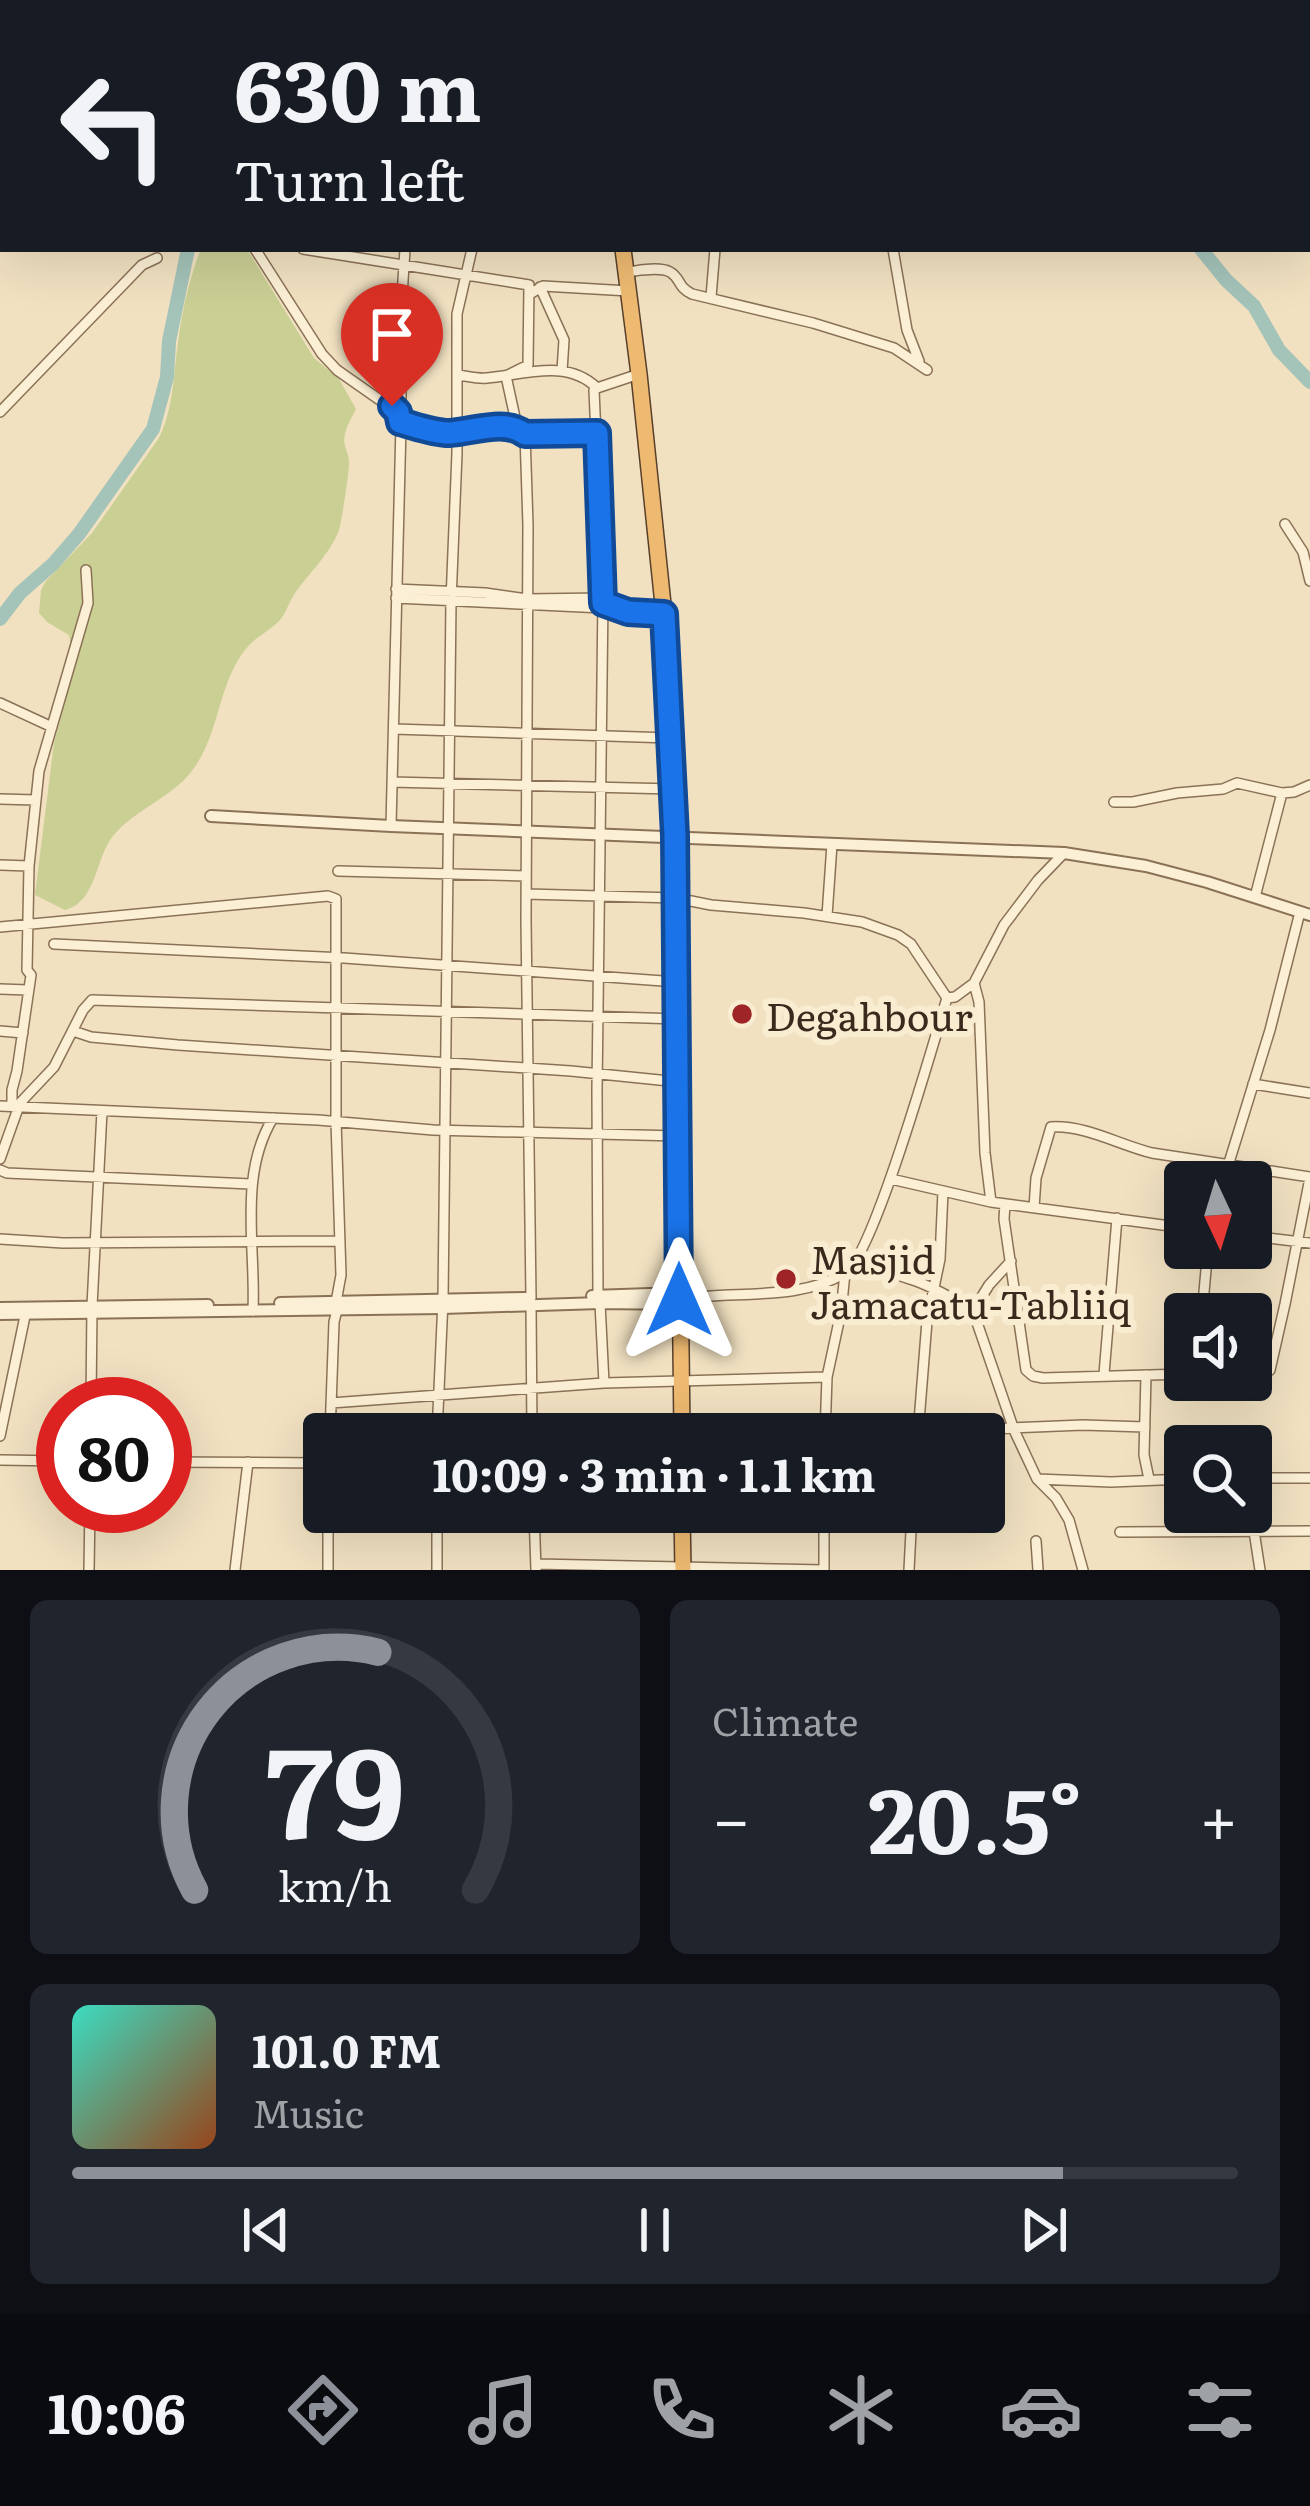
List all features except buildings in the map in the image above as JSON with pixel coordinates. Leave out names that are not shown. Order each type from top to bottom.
[{"type":"highway","points":[[623,252],[664,614],[673,789],[682,1413]]},
{"type":"highway","points":[[682,1533],[683,1569]]},
{"type":"street","points":[[257,252],[322,354],[399,417],[441,433],[475,428],[517,428],[525,434],[597,433]]},
{"type":"street","points":[[320,252],[529,285],[564,340],[562,371]]},
{"type":"street","points":[[391,826],[405,252]]},
{"type":"street","points":[[438,1413],[457,314],[471,252]]},
{"type":"street","points":[[711,296],[716,252]]},
{"type":"street","points":[[626,272],[663,269],[671,272],[683,290],[814,322],[894,348],[927,370],[907,330],[894,252]]},
{"type":"street","points":[[0,412],[142,265],[157,258]]},
{"type":"street","points":[[535,291],[628,291]]},
{"type":"street","points":[[506,376],[528,364],[535,291]]},
{"type":"street","points":[[458,375],[481,378],[562,371],[587,378],[597,388]]},
{"type":"street","points":[[604,1383],[597,1136],[603,603],[594,390],[639,374]]},
{"type":"street","points":[[506,376],[516,422],[525,434],[531,1413]]},
{"type":"street","points":[[1285,524],[1303,553],[1310,581]]},
{"type":"street","points":[[0,1160],[31,975],[27,970],[29,866],[39,771],[88,603],[86,570]]},
{"type":"street","points":[[396,594],[603,603],[628,612],[664,614]]},
{"type":"street","points":[[0,703],[52,727]]},
{"type":"street","points":[[394,729],[670,738]]},
{"type":"street","points":[[392,782],[673,789]]},
{"type":"street","points":[[1114,802],[1223,789],[1237,783],[1282,793],[1310,785]]},
{"type":"street","points":[[1255,898],[1282,793]]},
{"type":"street","points":[[0,799],[36,800]]},
{"type":"street","points":[[211,816],[1064,853],[1146,866],[1305,913],[1230,1161]]},
{"type":"street","points":[[827,916],[832,844]]},
{"type":"street","points":[[947,998],[974,983],[1004,926],[1064,853]]},
{"type":"street","points":[[0,865],[29,866]]},
{"type":"street","points":[[338,871],[526,876]]},
{"type":"street","points":[[526,894],[676,898],[862,922],[898,935],[920,955],[947,998],[891,1179],[849,1271],[827,1377],[826,1413]]},
{"type":"street","points":[[0,927],[328,896],[336,899],[341,1275],[331,1413]]},
{"type":"street","points":[[54,944],[677,982]]},
{"type":"street","points":[[974,983],[991,1202]]},
{"type":"street","points":[[0,989],[28,990]]},
{"type":"street","points":[[10,1106],[40,1083],[86,1005],[102,998],[678,1019]]},
{"type":"street","points":[[0,1030],[22,1033]]},
{"type":"street","points":[[73,1031],[91,1037],[679,1082]]},
{"type":"street","points":[[1253,1084],[1310,1093]]},
{"type":"street","points":[[10,1106],[445,1130],[679,1136]]},
{"type":"street","points":[[91,1377],[103,1111]]},
{"type":"street","points":[[254,1308],[251,1184],[265,1130],[273,1118]]},
{"type":"street","points":[[1034,1208],[1036,1178],[1051,1127],[1063,1126],[1140,1150],[1200,1161]]},
{"type":"street","points":[[0,1170],[251,1184]]},
{"type":"street","points":[[1272,1172],[1310,1178],[1272,1361]]},
{"type":"street","points":[[891,1179],[991,1202],[1164,1225]]},
{"type":"street","points":[[920,1413],[927,1321],[940,1258],[943,1191]]},
{"type":"street","points":[[1004,1204],[1026,1370],[1043,1378],[1164,1375]]},
{"type":"street","points":[[1104,1374],[1117,1218]]},
{"type":"street","points":[[0,1239],[339,1241]]},
{"type":"street","points":[[1272,1239],[1310,1243]]},
{"type":"street","points":[[973,1311],[1011,1261]]},
{"type":"street","points":[[0,1311],[679,1299],[784,1291],[849,1271],[906,1275],[973,1311],[1014,1430],[1037,1479],[1069,1520],[1083,1570]]},
{"type":"street","points":[[0,1311],[26,1316],[92,1310]]},
{"type":"street","points":[[0,1436],[26,1316]]},
{"type":"street","points":[[1146,1375],[1144,1455],[1149,1479]]},
{"type":"street","points":[[331,1403],[604,1383],[827,1377]]},
{"type":"street","points":[[1005,1430],[1144,1427]]},
{"type":"street","points":[[0,1460],[36,1461]]},
{"type":"street","points":[[192,1462],[303,1463]]},
{"type":"street","points":[[235,1570],[248,1462]]},
{"type":"street","points":[[1272,1481],[1310,1478]]},
{"type":"street","points":[[1037,1479],[1164,1479]]},
{"type":"street","points":[[1272,1532],[1310,1531]]},
{"type":"street","points":[[1120,1532],[1164,1532]]},
{"type":"street","points":[[89,1570],[90,1533]]},
{"type":"street","points":[[328,1533],[328,1570]]},
{"type":"street","points":[[437,1533],[437,1570]]},
{"type":"street","points":[[535,1533],[536,1567],[824,1570],[824,1533]]},
{"type":"street","points":[[910,1570],[911,1533]]},
{"type":"street","points":[[1253,1533],[1260,1570]]},
{"type":"street","points":[[1036,1541],[1038,1570]]},
{"type":"green space","points":[[200,252],[249,252],[314,358],[339,379],[356,409],[344,438],[349,466],[341,520],[334,541],[282,617],[242,654],[191,772],[113,836],[90,889],[65,910],[35,895],[54,743],[74,666],[69,635],[39,613],[41,590],[92,533],[159,438],[170,403],[186,295]]},
{"type":"waterway","points":[[0,619],[79,534],[153,429],[167,377],[169,341],[187,252]]},
{"type":"waterway","points":[[1203,252],[1254,306],[1279,350],[1310,382]]},
{"type":"place","name":"Degahbour","points":[[742,1014]]},
{"type":"place","name":"Masjid Jamacatu-Tabliiq","points":[[786,1279]]},
{"type":"route","points":[[392,406],[400,422],[441,433],[517,428],[525,434],[597,433],[603,603],[628,612],[664,614],[675,836],[679,1300]]}]
